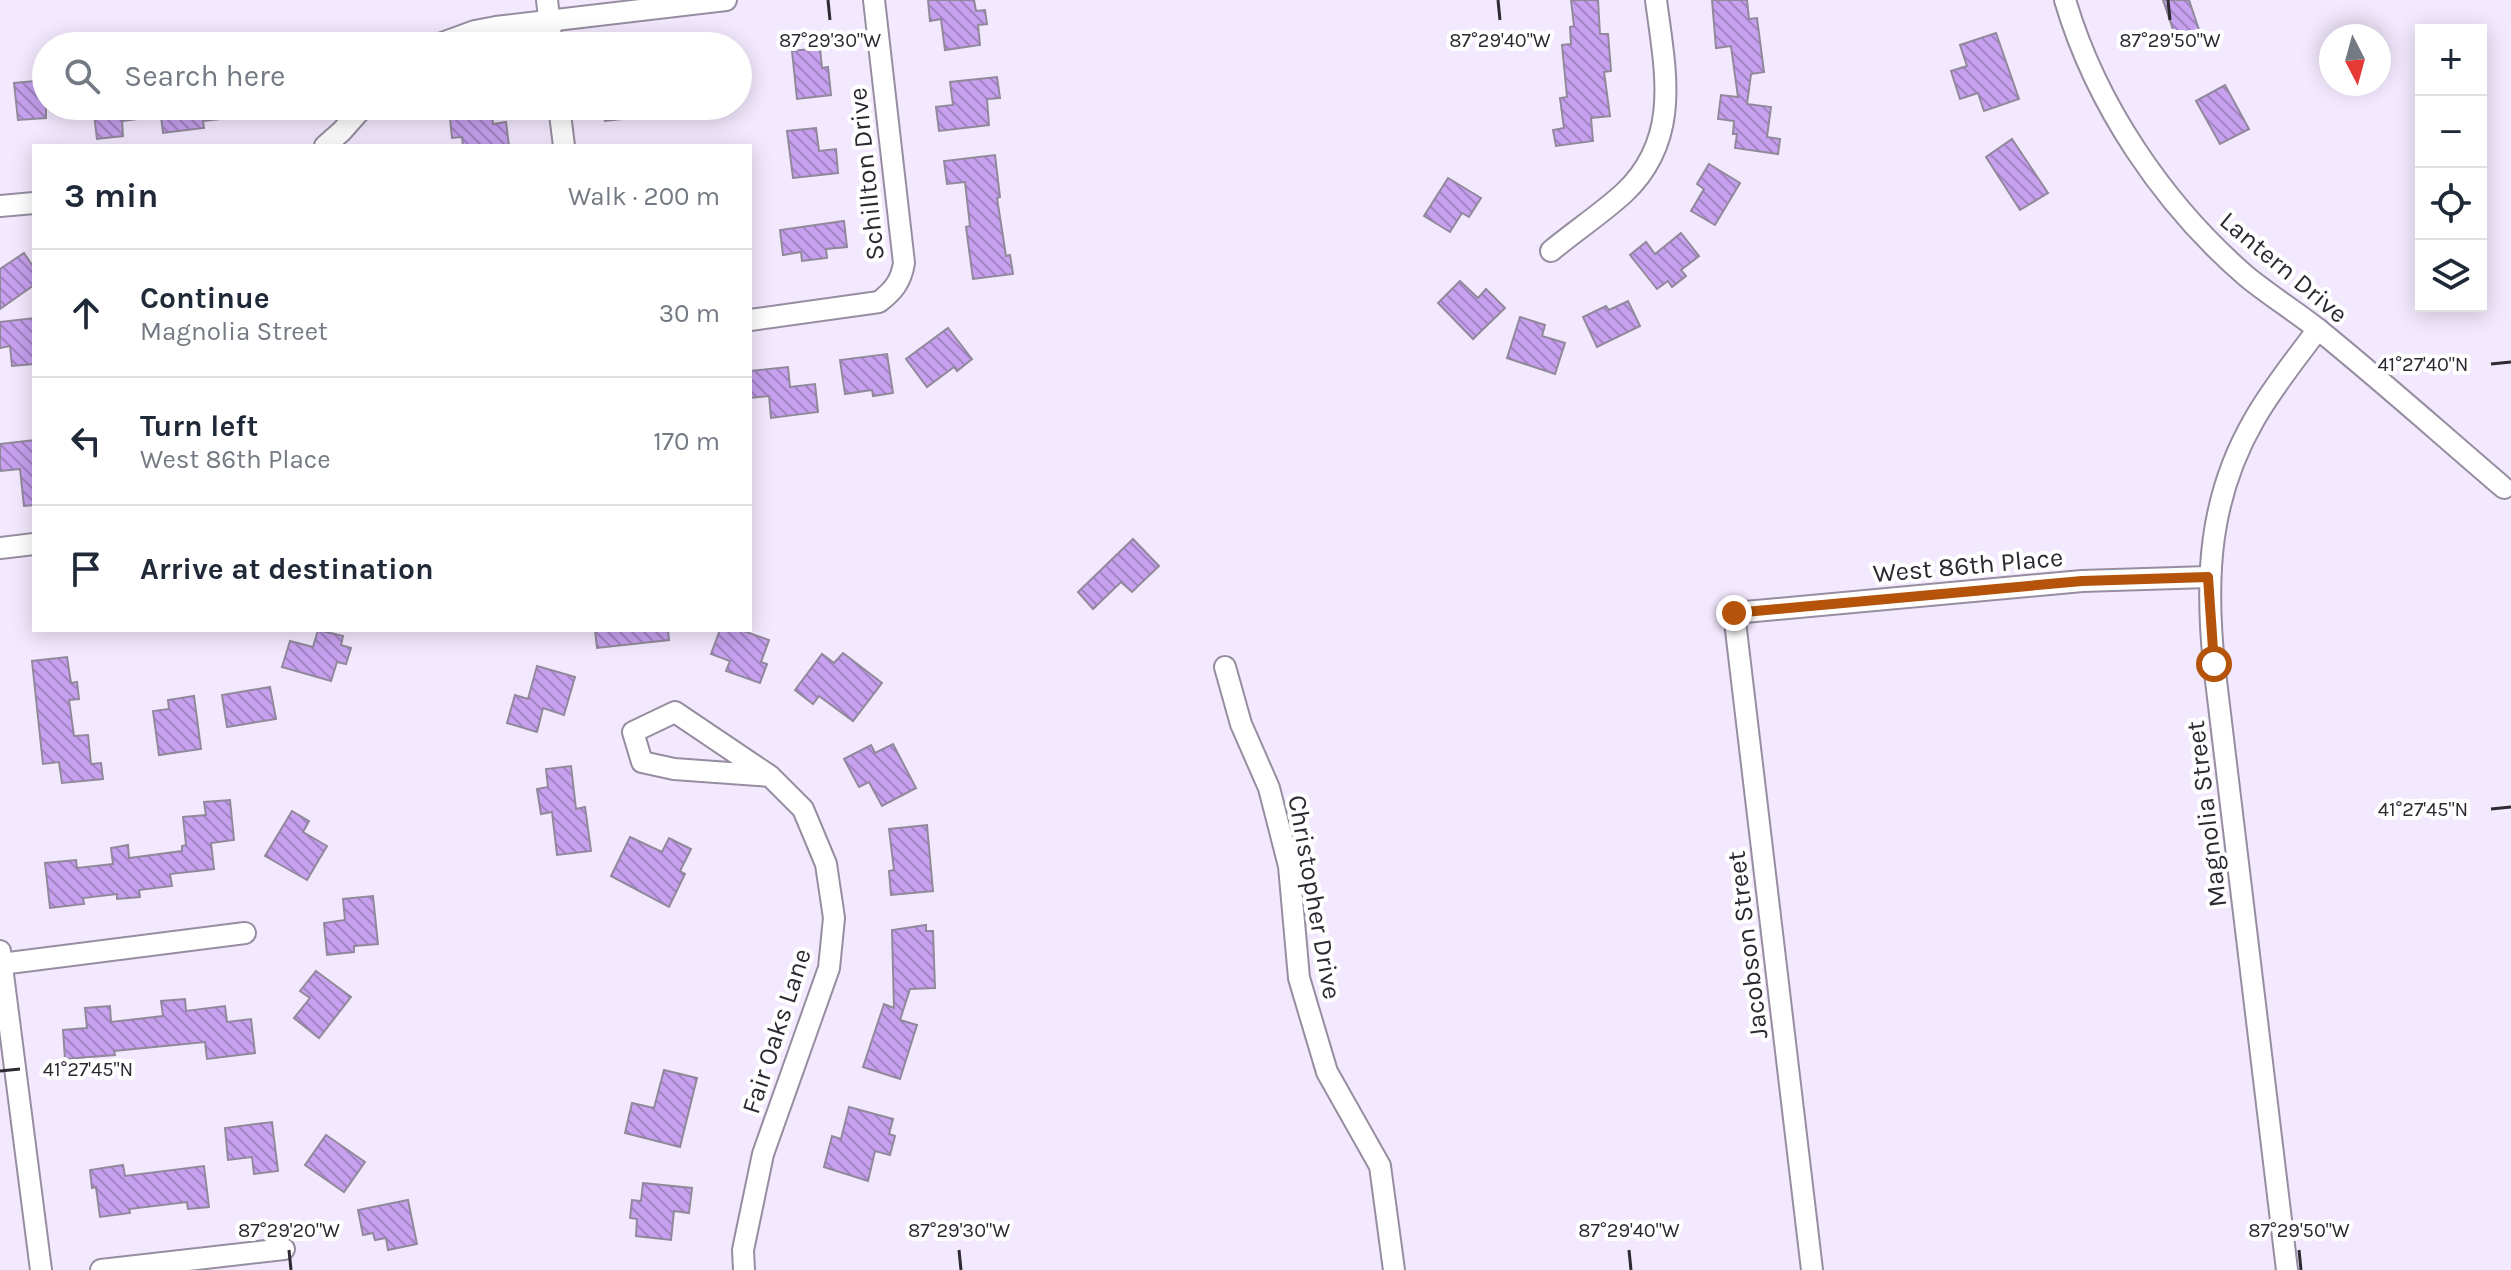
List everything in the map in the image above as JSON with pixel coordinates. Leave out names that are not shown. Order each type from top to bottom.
[{"type":"street","points":[[547,0],[550,32]]},
{"type":"street","points":[[472,32],[726,0]]},
{"type":"street","name":"Schillton Drive","points":[[752,320],[879,302],[902,279],[904,263],[874,0]]},
{"type":"street","points":[[1551,251],[1626,190],[1655,151],[1667,98],[1656,0]]},
{"type":"street","name":"Lantern Drive","points":[[2065,0],[2098,84],[2173,202],[2244,274],[2318,329],[2504,488]]},
{"type":"street","points":[[327,144],[352,120]]},
{"type":"street","points":[[561,120],[564,144]]},
{"type":"street","points":[[0,206],[32,203]]},
{"type":"street","name":"Magnolia Street","points":[[2287,1270],[2214,664],[2208,577],[2222,497],[2241,444],[2255,418],[2318,329]]},
{"type":"street","points":[[0,548],[32,544]]},
{"type":"street","name":"West 86th Place","points":[[1734,613],[2082,581],[2208,577]]},
{"type":"street","name":"Jacobson Street","points":[[1734,613],[1812,1270]]},
{"type":"street","name":"Christopher Drive","points":[[1225,667],[1241,724],[1269,788],[1289,866],[1299,978],[1327,1072],[1380,1166],[1394,1270]]},
{"type":"street","name":"Fair Oaks Lane","points":[[744,1270],[743,1250],[763,1154],[829,968],[834,918],[826,864],[803,809],[770,776],[675,712],[633,732],[642,762],[674,769],[770,776]]},
{"type":"street","points":[[41,1270],[1,958],[245,933]]},
{"type":"street","points":[[101,1270],[284,1249]]},
{"type":"building","points":[[928,0],[974,0],[976,11],[985,10],[987,24],[978,25],[980,45],[945,50],[941,19],[930,21]]},
{"type":"building","points":[[1571,0],[1598,0],[1600,34],[1608,34],[1611,71],[1604,72],[1610,116],[1591,118],[1593,141],[1556,146],[1553,130],[1564,128],[1560,98],[1567,97],[1562,45],[1571,44],[1570,27],[1574,26]]},
{"type":"building","points":[[1712,0],[1747,0],[1749,19],[1757,18],[1764,72],[1751,74],[1747,104],[1771,107],[1767,137],[1780,139],[1778,154],[1735,148],[1737,134],[1733,134],[1734,121],[1718,119],[1721,95],[1738,97],[1731,46],[1716,48]]},
{"type":"building","points":[[2163,0],[2189,0],[2202,39],[2179,47]]},
{"type":"building","points":[[1996,33],[2019,99],[1984,111],[1978,93],[1960,99],[1951,71],[1967,66],[1960,45]]},
{"type":"building","points":[[820,48],[822,68],[828,67],[831,95],[797,99],[792,51]]},
{"type":"building","points":[[997,77],[1000,98],[987,99],[989,125],[939,131],[936,107],[953,105],[950,82]]},
{"type":"building","points":[[32,81],[32,119],[18,120],[14,83]]},
{"type":"building","points":[[2225,85],[2249,129],[2220,144],[2196,101]]},
{"type":"building","points":[[95,120],[130,120],[122,121],[123,136],[97,139]]},
{"type":"building","points":[[161,120],[212,120],[203,121],[204,128],[163,133]]},
{"type":"building","points":[[450,120],[493,120],[493,124],[506,122],[509,144],[463,144],[462,137],[452,138]]},
{"type":"building","points":[[816,128],[819,151],[836,149],[838,173],[793,178],[787,131]]},
{"type":"building","points":[[2012,139],[2048,193],[2020,210],[1986,157]]},
{"type":"building","points":[[995,155],[1000,197],[997,198],[1006,256],[1010,255],[1013,274],[973,279],[966,227],[970,226],[965,182],[947,184],[944,161]]},
{"type":"building","points":[[1709,164],[1740,183],[1715,225],[1691,211],[1704,189],[1697,184]]},
{"type":"building","points":[[1448,178],[1481,198],[1469,217],[1462,213],[1450,232],[1424,216]]},
{"type":"building","points":[[844,221],[847,247],[826,249],[827,258],[802,261],[801,252],[783,255],[780,230]]},
{"type":"building","points":[[1681,233],[1699,256],[1681,270],[1686,276],[1672,287],[1668,281],[1657,289],[1630,255],[1646,242],[1655,254]]},
{"type":"building","points":[[24,253],[32,265],[32,286],[0,309],[0,269]]},
{"type":"building","points":[[1460,281],[1478,298],[1486,289],[1505,308],[1473,339],[1438,303]]},
{"type":"building","points":[[1628,301],[1640,326],[1597,347],[1583,317],[1606,306],[1609,310]]},
{"type":"building","points":[[1520,317],[1545,325],[1542,336],[1565,343],[1555,374],[1507,358]]},
{"type":"building","points":[[32,318],[32,364],[12,366],[10,346],[0,348],[0,322]]},
{"type":"building","points":[[948,328],[972,359],[957,371],[954,367],[927,387],[906,359]]},
{"type":"building","points":[[887,354],[893,393],[873,396],[872,390],[845,394],[840,360]]},
{"type":"building","points":[[788,367],[790,387],[815,384],[818,412],[771,418],[769,396],[752,398],[752,371]]},
{"type":"building","points":[[32,440],[32,505],[24,506],[20,469],[0,471],[0,444]]},
{"type":"building","points":[[1133,539],[1159,566],[1132,592],[1121,582],[1093,609],[1078,592]]},
{"type":"building","points":[[317,632],[326,632],[343,636],[341,645],[351,648],[346,664],[337,662],[331,681],[282,667],[290,641],[313,647]]},
{"type":"building","points":[[595,632],[668,632],[669,640],[597,648]]},
{"type":"building","points":[[719,632],[747,632],[769,640],[761,662],[767,664],[760,683],[726,671],[730,661],[711,654]]},
{"type":"building","points":[[843,653],[882,683],[853,721],[819,696],[813,704],[795,690],[822,654],[834,663]]},
{"type":"building","points":[[67,657],[71,683],[77,682],[79,699],[69,700],[74,736],[88,735],[91,764],[101,763],[103,779],[62,783],[59,762],[43,764],[32,661]]},
{"type":"building","points":[[537,666],[575,677],[564,715],[543,708],[537,732],[507,723],[515,695],[528,699]]},
{"type":"building","points":[[270,687],[276,719],[227,727],[222,695]]},
{"type":"building","points":[[194,696],[201,749],[159,755],[153,711],[169,709],[168,700]]},
{"type":"building","points":[[893,744],[916,788],[882,806],[869,782],[859,787],[844,759],[871,745],[875,753]]},
{"type":"building","points":[[571,766],[576,809],[585,807],[591,851],[557,855],[552,812],[541,814],[537,789],[548,787],[546,769]]},
{"type":"building","points":[[230,800],[234,840],[211,843],[214,869],[170,874],[172,886],[139,890],[140,897],[117,899],[117,894],[83,898],[84,904],[50,908],[45,863],[76,860],[77,868],[113,864],[111,848],[128,845],[129,858],[182,851],[182,846],[186,845],[183,817],[206,815],[204,802]]},
{"type":"building","points":[[292,811],[309,821],[303,832],[327,846],[307,880],[265,856]]},
{"type":"building","points":[[927,825],[933,891],[891,895],[889,871],[894,870],[889,829]]},
{"type":"building","points":[[630,837],[662,852],[669,838],[691,849],[680,871],[685,874],[669,907],[611,876]]},
{"type":"building","points":[[373,896],[378,944],[354,946],[354,952],[327,955],[324,923],[345,920],[343,899]]},
{"type":"building","points":[[926,925],[926,931],[933,931],[935,988],[910,989],[900,1020],[917,1025],[900,1079],[863,1067],[884,1004],[894,1008],[892,930]]},
{"type":"building","points":[[316,971],[351,997],[319,1038],[294,1018],[310,998],[300,991]]},
{"type":"building","points":[[185,999],[186,1011],[225,1006],[227,1022],[251,1019],[255,1053],[207,1059],[205,1042],[65,1059],[63,1030],[87,1028],[85,1008],[110,1006],[111,1022],[163,1016],[161,1001]]},
{"type":"building","points":[[664,1070],[697,1078],[680,1147],[625,1133],[632,1103],[654,1108]]},
{"type":"building","points":[[849,1107],[893,1119],[889,1134],[895,1136],[890,1155],[875,1151],[868,1181],[824,1167],[832,1136],[841,1139]]},
{"type":"building","points":[[272,1122],[278,1171],[254,1174],[252,1157],[228,1160],[225,1128]]},
{"type":"building","points":[[326,1135],[365,1162],[344,1192],[305,1165]]},
{"type":"building","points":[[123,1165],[125,1176],[204,1166],[209,1207],[188,1209],[187,1202],[129,1209],[130,1213],[100,1217],[90,1170]]},
{"type":"building","points":[[643,1183],[692,1188],[689,1213],[674,1211],[671,1240],[636,1236],[637,1219],[630,1218],[632,1200],[641,1201]]},
{"type":"building","points":[[408,1200],[417,1244],[388,1250],[386,1238],[375,1240],[373,1233],[363,1235],[358,1210]]},
{"type":"route","points":[[1734,613],[2082,581],[2208,577],[2214,664]]}]
